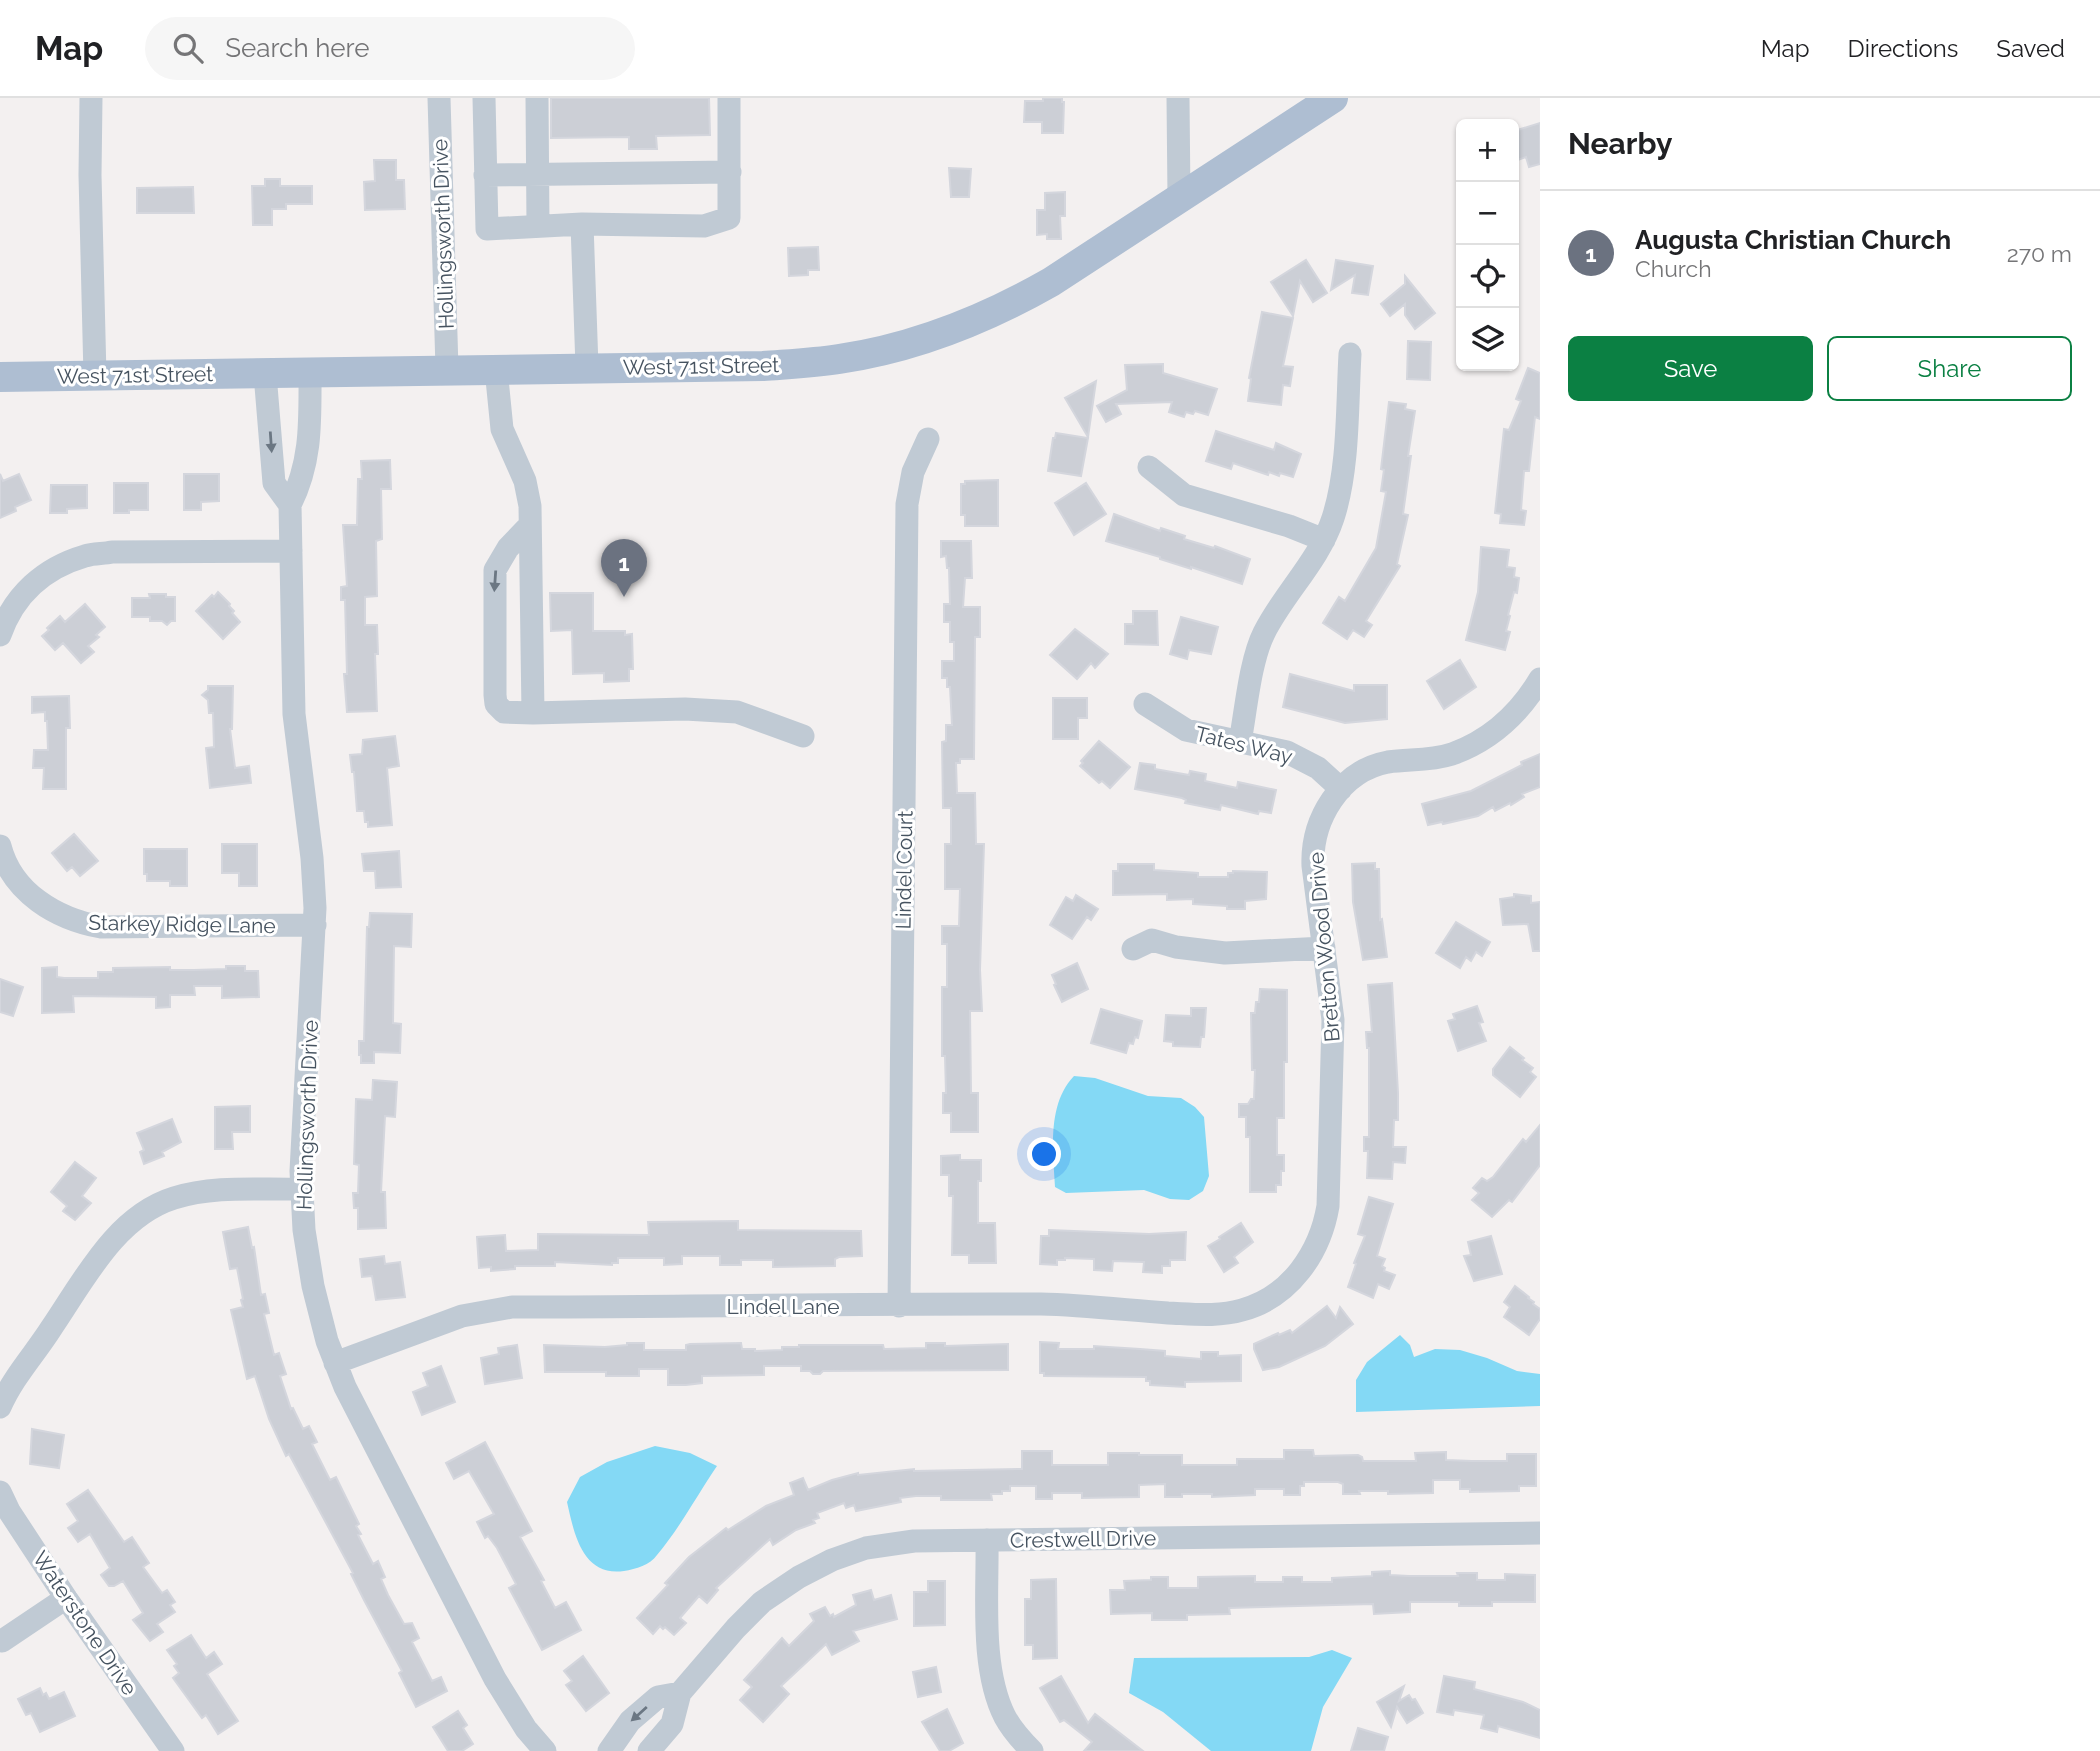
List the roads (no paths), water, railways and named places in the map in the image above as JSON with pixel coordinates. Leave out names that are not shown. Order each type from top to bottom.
[{"type":"main road","name":"West 71st Street","points":[[0,377],[803,363],[851,357],[913,342],[966,324],[1017,301],[1051,282],[1333,98]]},
{"type":"street","points":[[91,98],[90,175],[95,376]]},
{"type":"street","name":"Hollingsworth Drive","points":[[439,98],[447,369]]},
{"type":"street","points":[[484,98],[487,229],[582,224],[704,226],[729,218],[729,98]]},
{"type":"street","points":[[537,98],[538,226]]},
{"type":"street","points":[[1178,98],[1179,198]]},
{"type":"street","points":[[485,176],[730,172]]},
{"type":"street","points":[[582,224],[587,367]]},
{"type":"street","points":[[1240,742],[1256,657],[1264,634],[1324,540],[1333,520],[1340,488],[1350,354]]},
{"type":"street","points":[[496,369],[502,429],[526,481],[530,525],[533,713]]},
{"type":"street","name":"Hollingsworth Drive","points":[[310,373],[310,439],[301,483],[290,505],[294,705],[312,858],[315,925],[301,1189],[309,1270],[320,1318],[335,1363],[361,1422],[495,1679],[526,1728],[545,1751]]},
{"type":"street","name":"Hollingsworth Drive","points":[[265,374],[274,483],[290,505]]},
{"type":"street","name":"Lindel Court","points":[[899,1306],[907,498],[916,462],[928,439]]},
{"type":"street","points":[[1149,467],[1184,495],[1289,526],[1324,540]]},
{"type":"street","points":[[530,525],[509,548],[495,570],[495,695],[496,704],[505,712],[685,709],[737,712],[803,736]]},
{"type":"street","points":[[0,635],[13,607],[29,588],[60,565],[85,556],[112,552],[291,551]]},
{"type":"street","name":"Bretton Wood Drive","points":[[1240,1311],[1277,1293],[1294,1278],[1313,1252],[1326,1214],[1334,1041],[1314,846],[1319,823],[1326,808],[1341,789],[1376,766],[1434,759],[1479,742],[1495,732],[1516,712],[1540,680]]},
{"type":"street","name":"Tates Way","points":[[1145,704],[1186,730],[1287,752],[1318,768],[1341,789]]},
{"type":"street","name":"Starkey Ridge Lane","points":[[0,846],[15,877],[31,895],[56,914],[75,922],[101,927],[315,925]]},
{"type":"street","points":[[1133,949],[1152,940],[1176,947],[1225,953],[1324,948]]},
{"type":"street","points":[[0,1407],[7,1392],[69,1298],[118,1235],[142,1214],[162,1202],[197,1192],[301,1189]]},
{"type":"street","name":"Lindel Lane","points":[[335,1363],[462,1316],[512,1307],[1041,1304],[1215,1315],[1240,1311]]},
{"type":"street","name":"Waterstone Drive","points":[[0,1492],[9,1511],[66,1598],[173,1751]]},
{"type":"street","name":"Crestwell Drive","points":[[649,1751],[671,1724],[680,1693],[756,1608],[815,1567],[857,1551],[892,1543],[1540,1533]]},
{"type":"street","points":[[987,1541],[989,1658],[992,1682],[1009,1724],[1032,1751]]},
{"type":"street","points":[[2,1642],[66,1598]]},
{"type":"street","name":"Crestwell Drive","points":[[609,1751],[630,1721],[658,1697],[680,1693]]},
{"type":"water","points":[[1074,1076],[1095,1078],[1148,1096],[1181,1098],[1195,1107],[1204,1117],[1209,1176],[1203,1191],[1189,1200],[1170,1199],[1144,1190],[1066,1193],[1055,1187],[1053,1143],[1056,1114],[1065,1087]]},
{"type":"water","points":[[1400,1335],[1410,1345],[1414,1357],[1435,1349],[1460,1350],[1517,1371],[1540,1374],[1540,1406],[1356,1412],[1356,1380],[1367,1362]]},
{"type":"water","points":[[655,1446],[690,1453],[717,1466],[673,1534],[651,1561],[624,1571],[610,1571],[598,1567],[582,1550],[567,1502],[580,1477],[607,1462]]},
{"type":"water","points":[[1332,1650],[1352,1658],[1323,1707],[1311,1751],[1211,1751],[1163,1712],[1129,1693],[1134,1658],[1309,1657]]},
{"type":"place","name":"Augusta Christian Church","points":[[624,597]]}]
